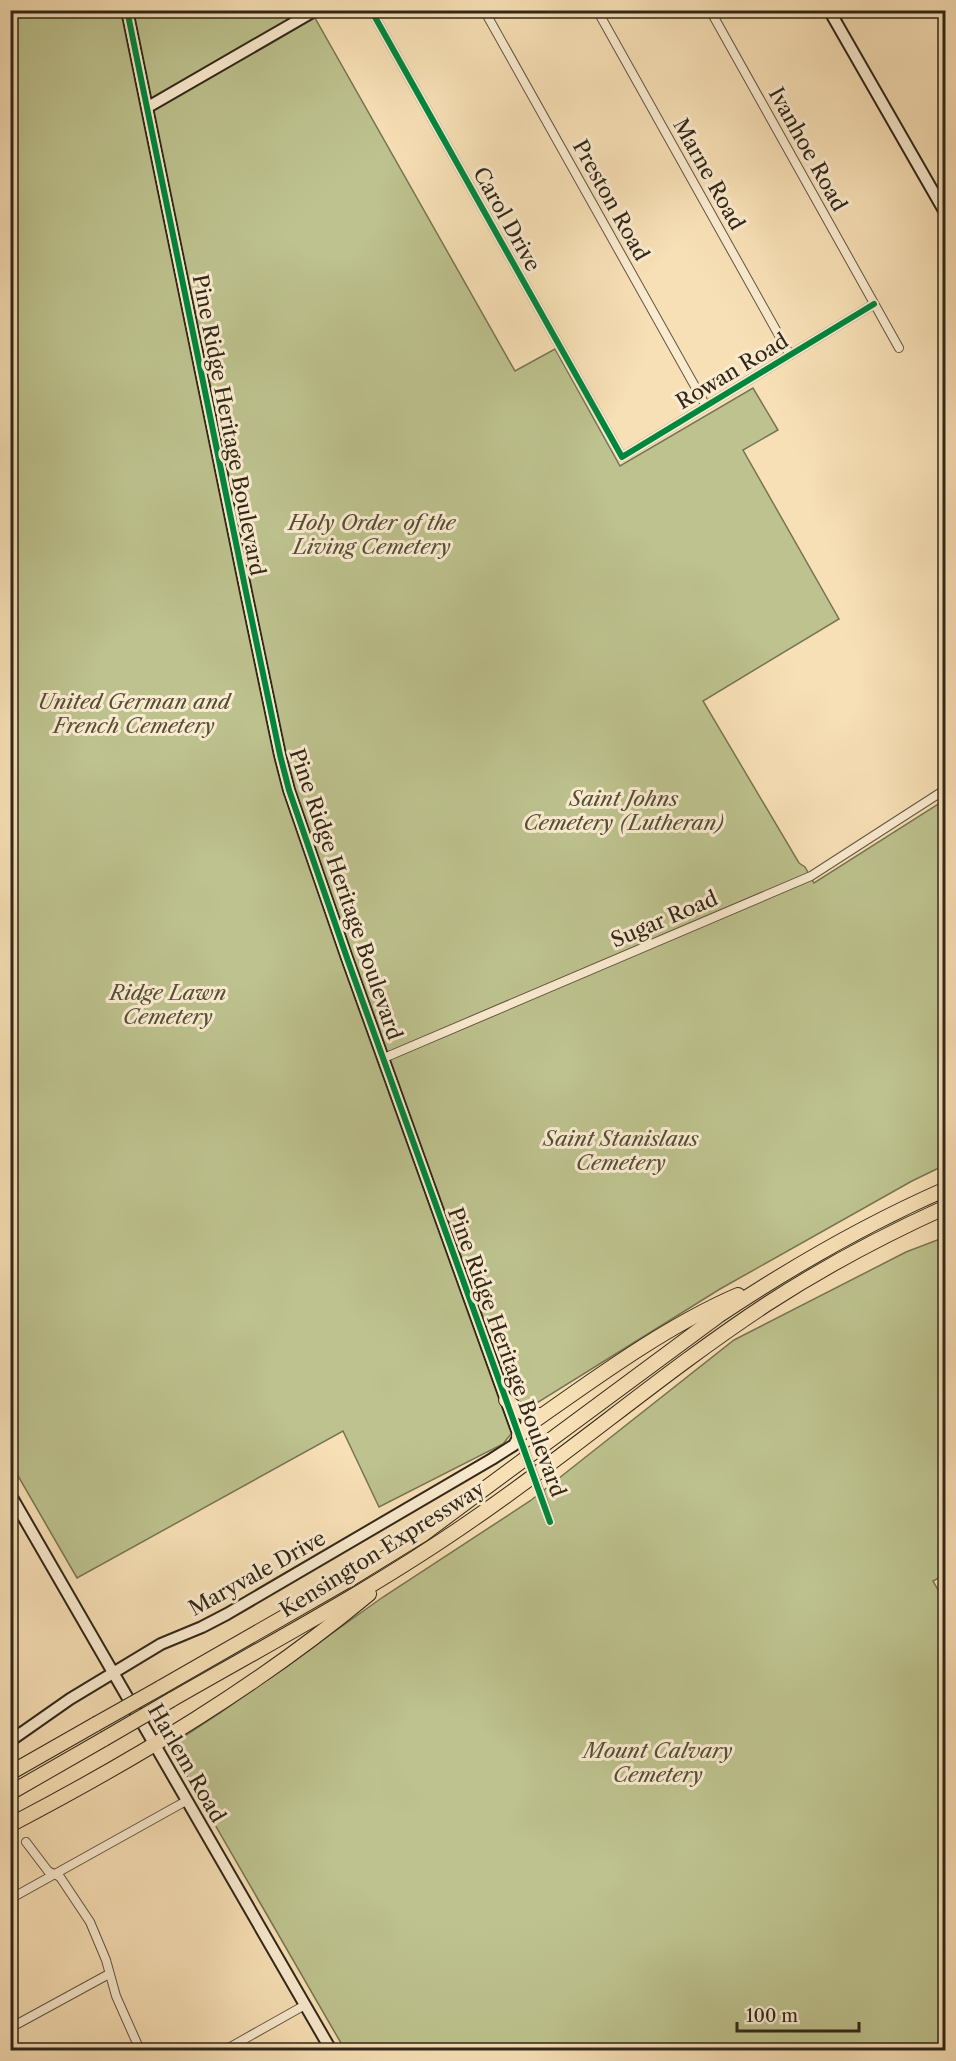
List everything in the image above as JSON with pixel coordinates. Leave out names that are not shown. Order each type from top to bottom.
[{"type":"highway","name":"Kensington Expressway","points":[[10,1773],[352,1578],[422,1535],[717,1316],[775,1278],[861,1230],[945,1189]]},
{"type":"highway","name":"Kensington Expressway","points":[[10,1793],[402,1566],[474,1519],[668,1374],[766,1305],[851,1254],[945,1207]]},
{"type":"highway","points":[[521,1442],[524,1429],[542,1415],[660,1336],[708,1308],[775,1278]]},
{"type":"highway","points":[[507,1400],[523,1414],[542,1415]]},
{"type":"highway","points":[[10,1825],[154,1745],[212,1708],[349,1610],[402,1566]]},
{"type":"street","name":"Pine Ridge Heritage Boulevard","points":[[127,10],[289,790],[550,1522]]},
{"type":"street","points":[[148,107],[316,10]]},
{"type":"street","name":"Carol Drive","points":[[371,10],[614,443]]},
{"type":"street","name":"Preston Road","points":[[484,10],[706,406]]},
{"type":"street","name":"Marne Road","points":[[597,10],[790,355]]},
{"type":"street","name":"Ivanhoe Road","points":[[710,10],[899,348]]},
{"type":"street","points":[[829,10],[945,214]]},
{"type":"street","name":"Rowan Road","points":[[614,443],[622,457],[874,304]]},
{"type":"street","name":"Sugar Road","points":[[384,1058],[811,876],[945,789]]},
{"type":"street","name":"Maryvale Drive","points":[[10,1741],[70,1699],[161,1644],[220,1617],[384,1524],[521,1442]]},
{"type":"street","name":"Harlem Road","points":[[10,1494],[331,2050]]},
{"type":"street","points":[[10,1899],[186,1802]]},
{"type":"street","points":[[26,1842],[48,1871],[60,1877],[90,1922],[99,1941],[116,1996],[140,2050]]},
{"type":"street","points":[[10,2028],[109,1974]]},
{"type":"street","points":[[225,2050],[305,2005]]},
{"type":"green space","points":[[10,11],[311,11],[515,371],[555,349],[620,466],[753,388],[778,430],[743,450],[839,619],[703,701],[799,863],[805,867],[814,883],[946,799],[945,1165],[912,1181],[720,1289],[535,1404],[503,1444],[379,1507],[343,1431],[77,1578],[10,1462]]},
{"type":"green space","name":"Mount Calvary Cemetery","points":[[945,1237],[946,1574],[933,1581],[946,1604],[945,2050],[345,2050],[177,1759],[175,1746],[177,1741],[383,1597],[530,1501],[734,1340],[906,1252]]},
{"type":"cycle path","points":[[127,10],[246,592],[289,790],[550,1522]]},
{"type":"cycle path","points":[[371,10],[622,457],[874,304]]},
{"type":"park label","name":"Holy Order of the Living Cemetery","points":[[372,534]]},
{"type":"park label","name":"United German and French Cemetery","points":[[134,713]]},
{"type":"park label","name":"Saint Johns Cemetery (Lutheran)","points":[[624,810]]},
{"type":"park label","name":"Ridge Lawn Cemetery","points":[[168,1004]]},
{"type":"park label","name":"Saint Stanislaus Cemetery","points":[[621,1150]]}]
